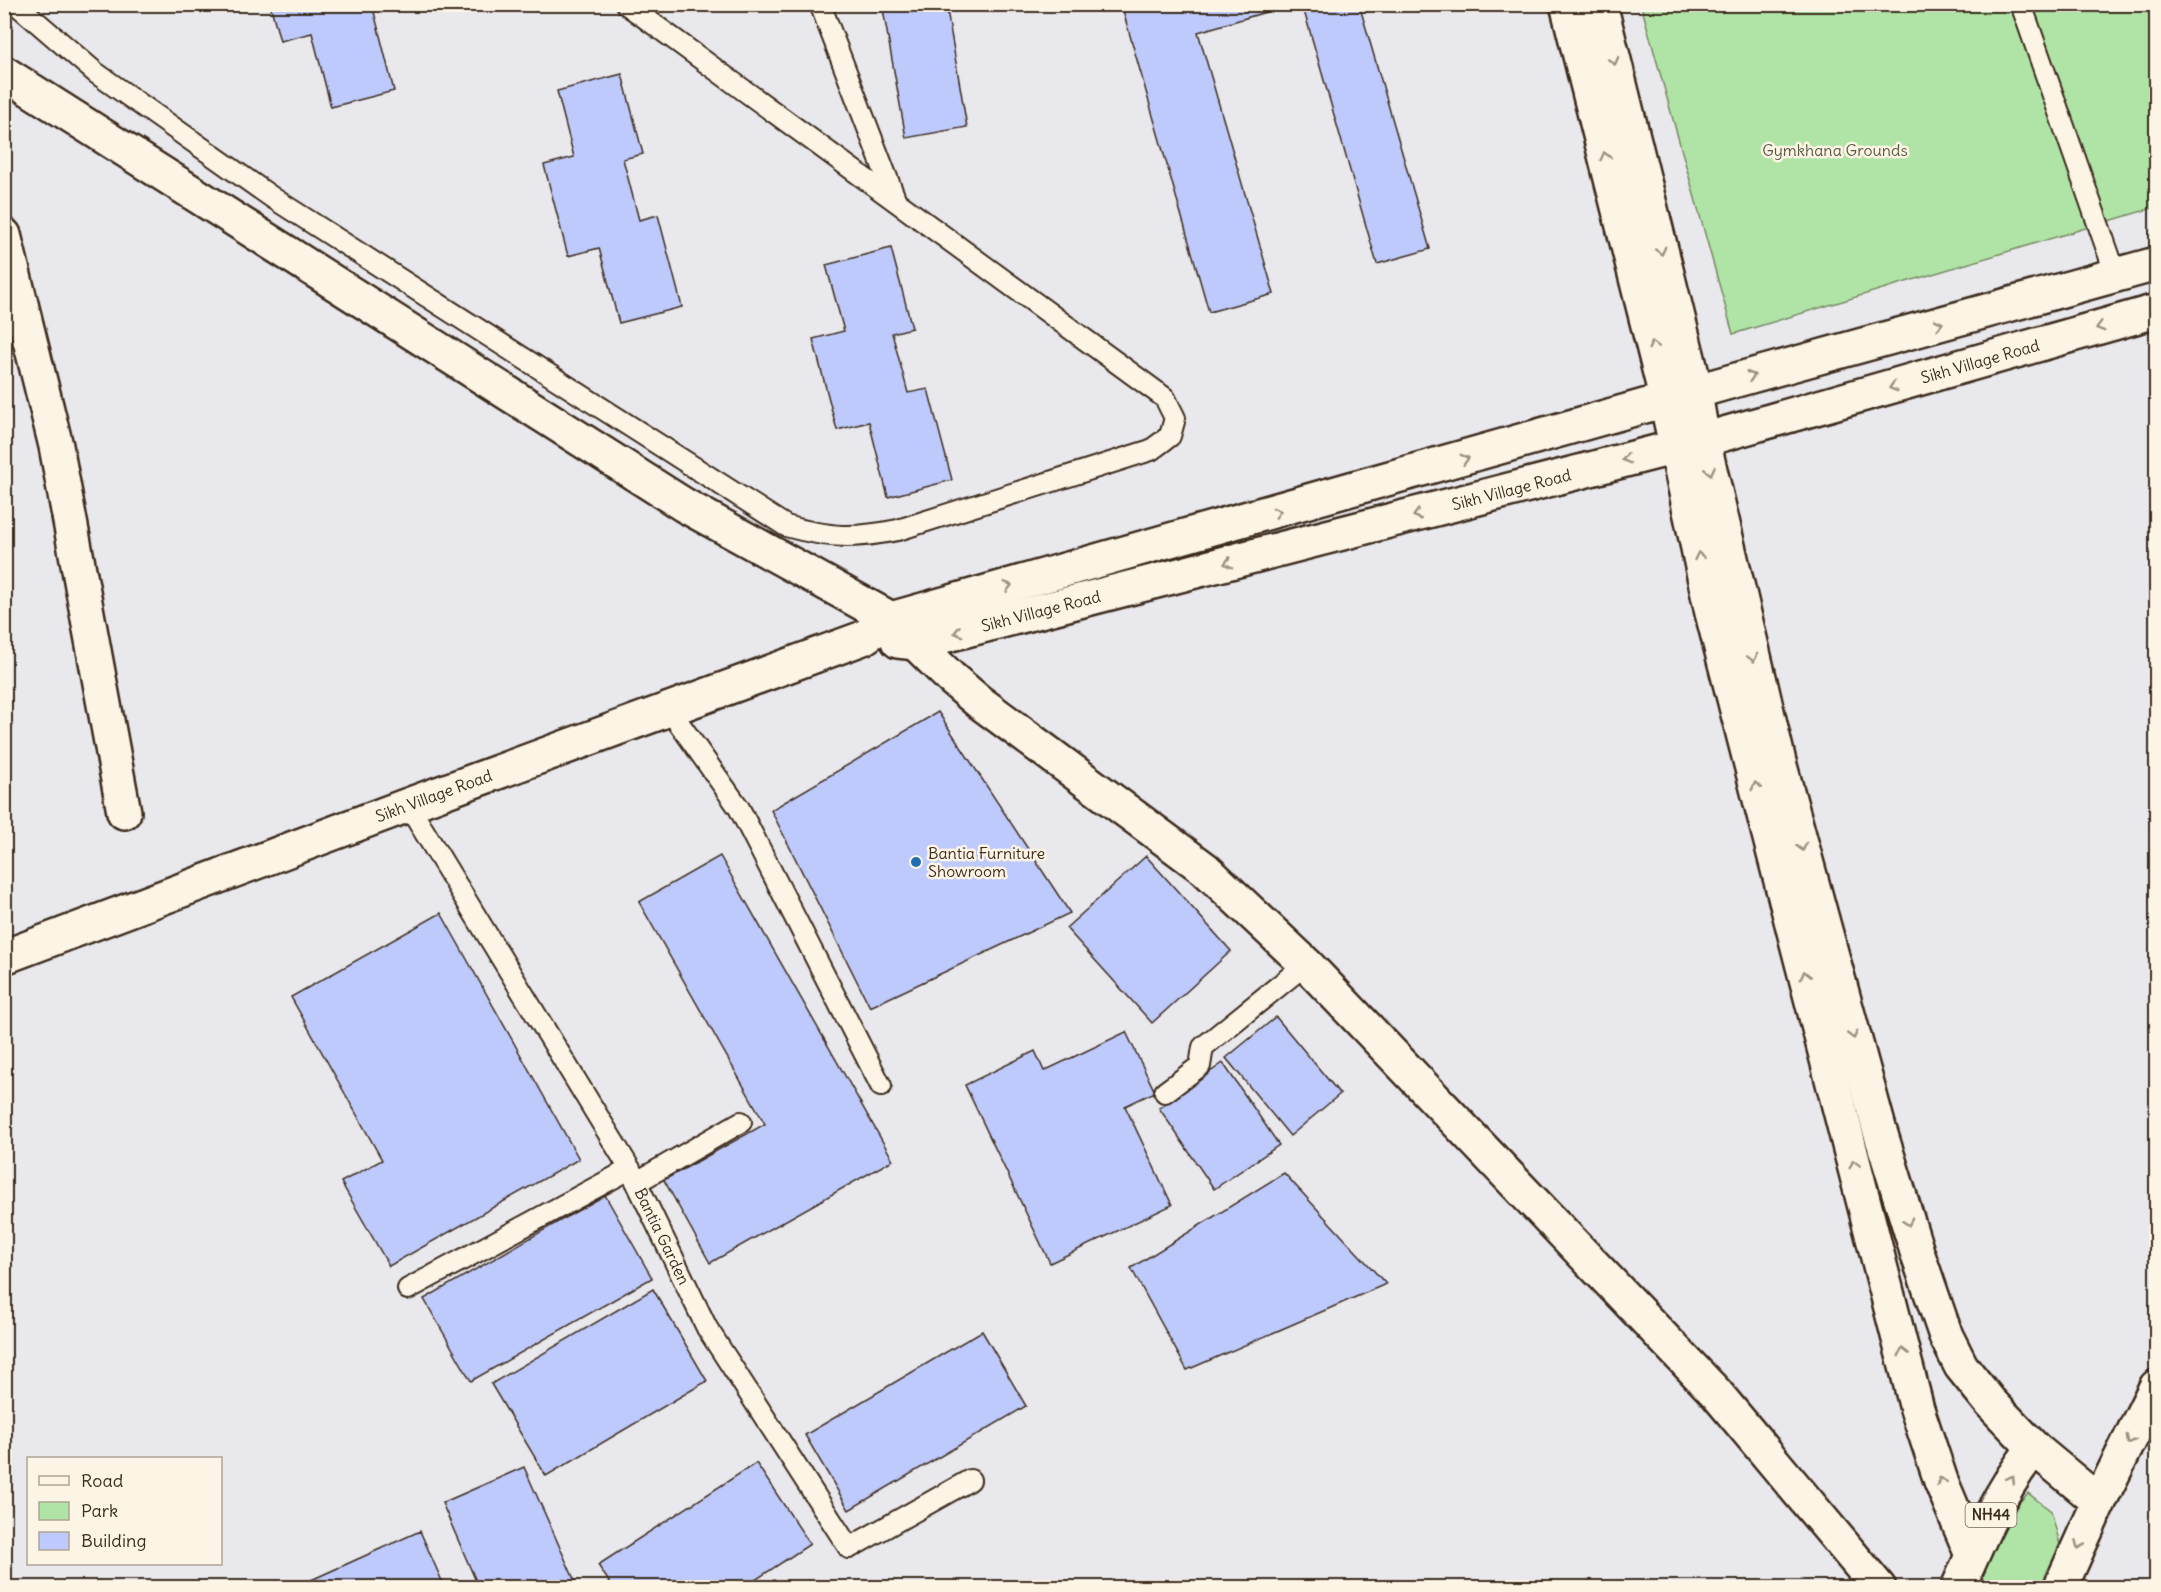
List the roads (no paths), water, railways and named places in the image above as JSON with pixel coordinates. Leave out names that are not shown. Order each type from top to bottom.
[{"type":"main road","points":[[1567,4],[1680,397]]},
{"type":"main road","points":[[1600,4],[1689,443],[1712,614],[1917,1409],[1941,1481],[1972,1555]]},
{"type":"main road","points":[[4,73],[684,505],[891,619],[978,701],[1205,869],[1306,964],[1716,1393],[1879,1587]]},
{"type":"main road","points":[[4,235],[56,446],[124,812]]},
{"type":"main road","name":"Sikh Village Road","points":[[4,957],[408,805],[863,638],[891,619],[2157,264]]},
{"type":"main road","name":"Sikh Village Road","points":[[863,638],[916,643],[1131,586],[1380,525],[1689,443],[2157,311]]},
{"type":"main road","points":[[1689,443],[1879,1128],[1918,1255],[1946,1336],[1961,1366],[1990,1402],[2034,1449],[2099,1502]]},
{"type":"main road","points":[[2060,1587],[2099,1502],[2157,1387]]},
{"type":"main road","name":"NH44","points":[[1958,1587],[2004,1490],[2034,1449]]},
{"type":"lane","points":[[16,4],[96,73],[273,198],[786,526],[824,537],[862,537],[898,530],[1151,450],[1170,436],[1174,418],[1165,398],[627,5]]},
{"type":"lane","points":[[820,4],[896,201]]},
{"type":"lane","points":[[2021,4],[2116,275]]},
{"type":"lane","points":[[669,710],[739,808],[881,1086]]},
{"type":"lane","name":"Bantia Garden","points":[[408,805],[633,1175],[707,1328],[849,1548],[970,1480]]},
{"type":"lane","points":[[1165,1092],[1200,1066],[1203,1047],[1306,964]]},
{"type":"lane","points":[[408,1290],[741,1122]]},
{"type":"place","name":"Bantia Furniture Showroom","points":[[916,862]]},
{"type":"park label","name":"Gymkhana Grounds","points":[[1835,150]]}]
